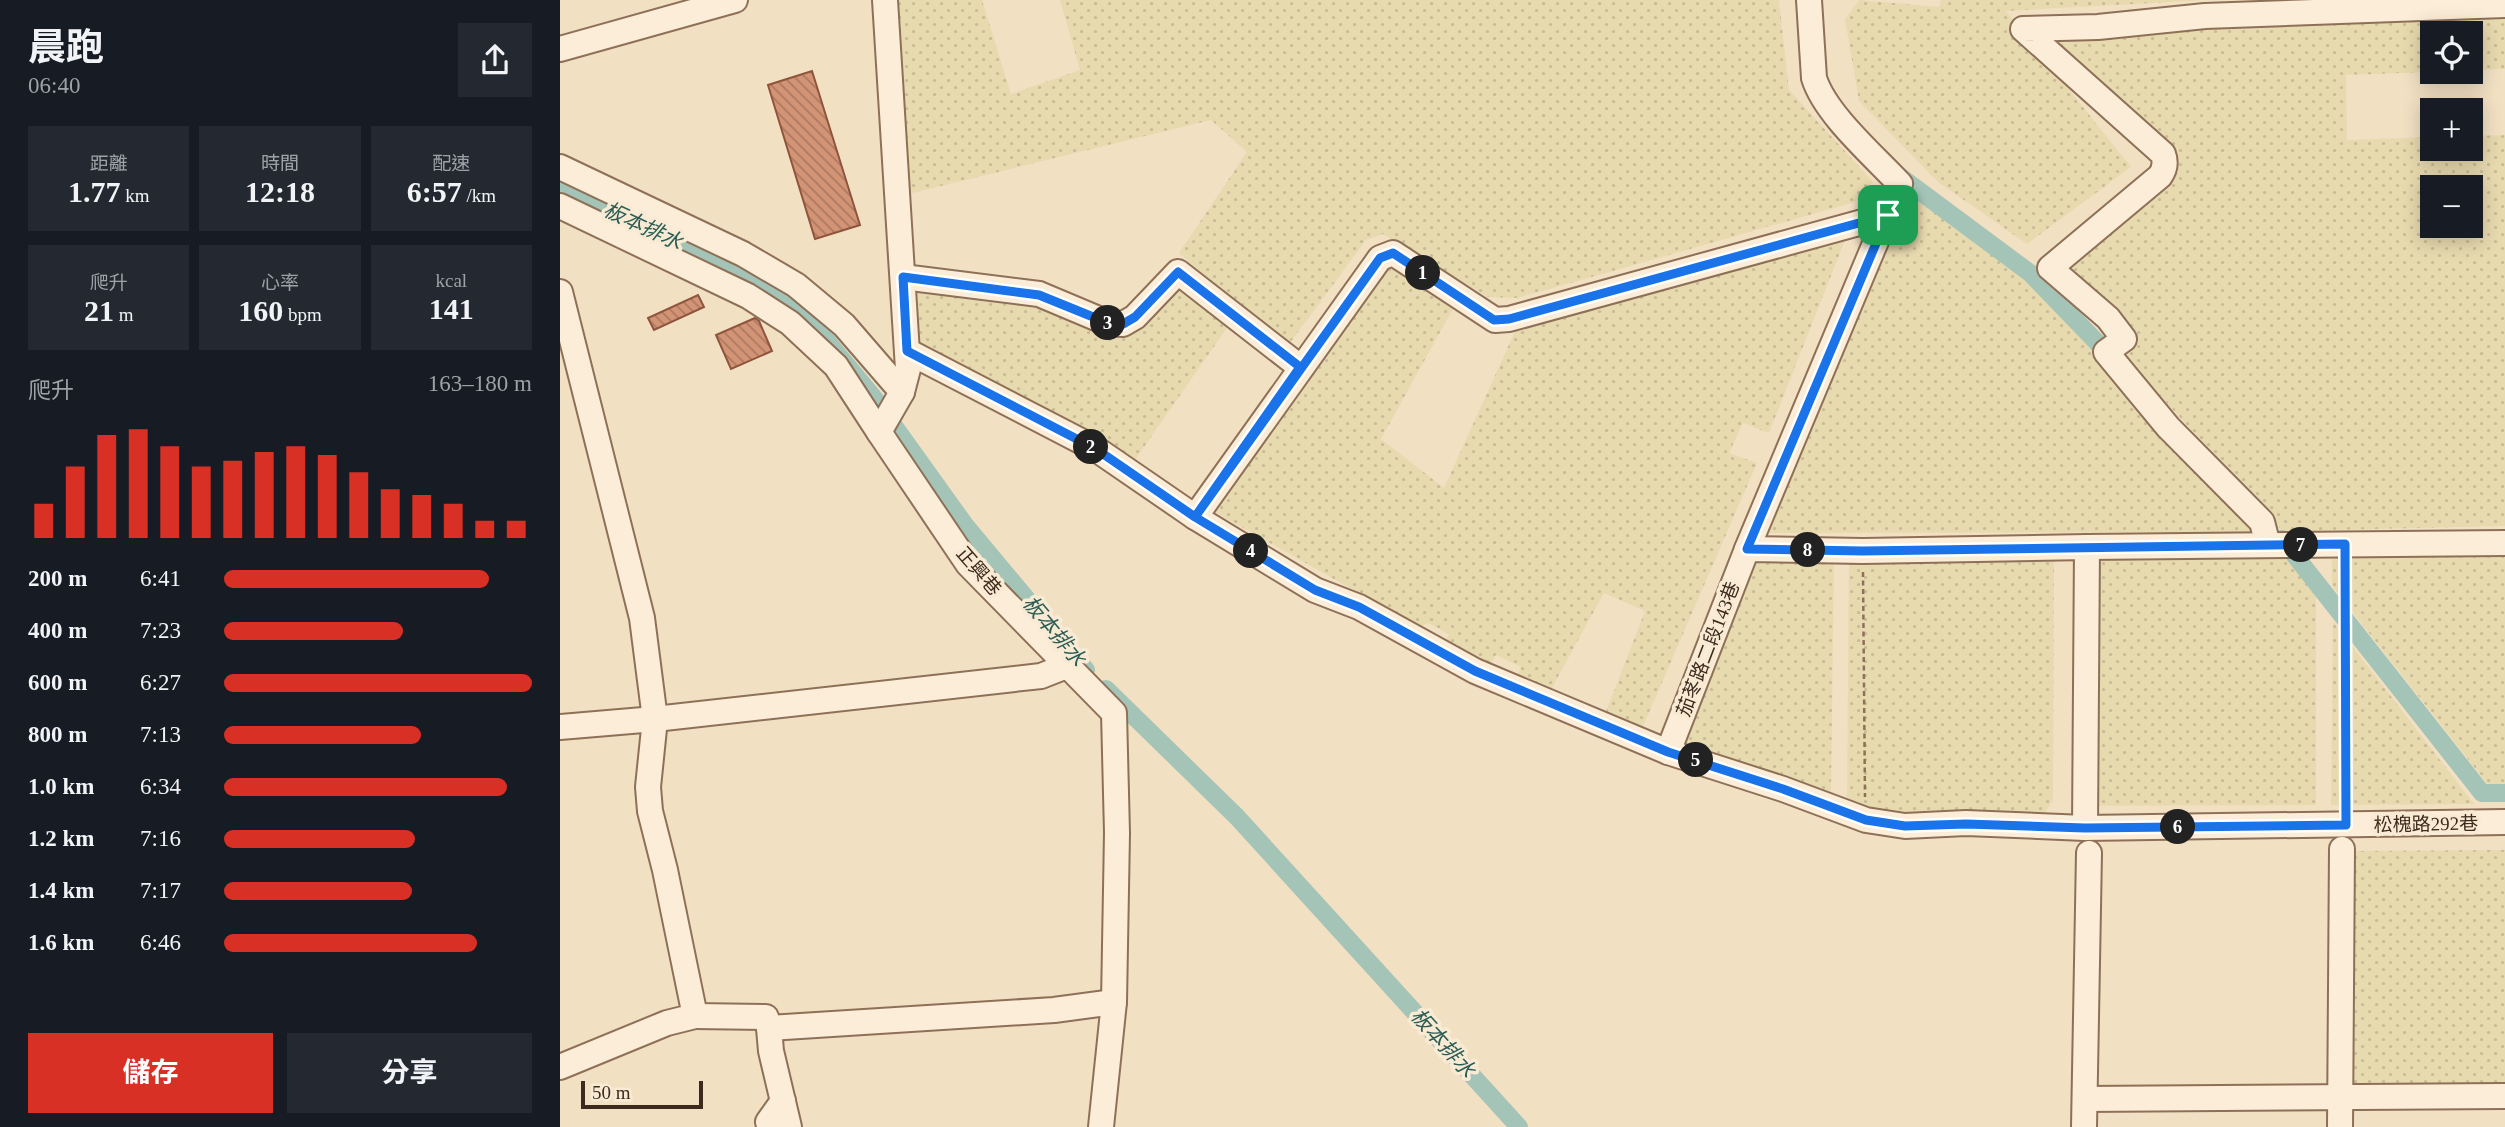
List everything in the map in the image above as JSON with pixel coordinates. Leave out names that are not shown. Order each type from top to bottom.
[{"type":"street","points":[[560,50],[735,0]]},
{"type":"street","points":[[881,428],[899,397],[908,369],[885,0]]},
{"type":"street","name":"茄苳路二段143巷","points":[[1668,752],[1747,549],[1900,184],[1822,97],[1814,78],[1809,0]]},
{"type":"street","points":[[2268,545],[2262,522],[2168,427],[2106,352],[2124,339],[2108,318],[2050,268],[2160,176],[2165,163],[2163,154],[2023,29],[2098,27],[2205,16],[2505,5]]},
{"type":"street","points":[[560,167],[743,254],[796,285],[844,325],[899,397]]},
{"type":"street","name":"正興巷","points":[[560,206],[748,296],[790,323],[836,366],[881,428],[968,564],[1114,713],[1117,833],[1114,1002],[1101,1127]]},
{"type":"street","points":[[1195,517],[1380,258],[1393,253],[1494,320],[1509,319],[1888,215]]},
{"type":"street","points":[[903,277],[1039,295],[1108,323],[1123,324],[1135,317],[1178,272],[1300,367]]},
{"type":"street","points":[[560,292],[642,618],[654,719],[648,787],[650,811],[695,1016]]},
{"type":"street","name":"松槐路292巷","points":[[907,351],[1096,449],[1195,517],[1315,590],[1359,607],[1475,671],[1668,752],[1783,789],[1866,820],[1905,826],[1966,824],[2344,837],[2505,822]]},
{"type":"street","points":[[1747,549],[1863,551],[2505,543]]},
{"type":"street","points":[[2085,828],[2087,547]]},
{"type":"street","points":[[560,727],[1041,676],[1069,665]]},
{"type":"street","points":[[2340,1127],[2344,837]]},
{"type":"street","points":[[2084,1127],[2089,853]]},
{"type":"street","points":[[769,1028],[1054,1010],[1114,1002]]},
{"type":"street","points":[[560,1067],[667,1023],[695,1016],[766,1017],[789,1127]]},
{"type":"street","points":[[2085,1099],[2505,1096]]},
{"type":"street","points":[[770,1127],[768,1122],[783,1101]]},
{"type":"path","points":[[2344,837],[2345,544]]},
{"type":"path","points":[[1863,551],[1866,820]]},
{"type":"shaded area","points":[[883,0],[982,0],[1011,94],[1080,70],[1060,0],[1779,0],[1789,90],[1873,182],[1855,202],[1518,298],[1488,297],[1383,234],[1366,240],[1287,347],[1179,253],[1247,152],[1211,120],[908,194]]},
{"type":"shaded area","points":[[1859,0],[1939,7],[1941,0],[2208,0],[2006,11],[2131,167],[2027,244],[1938,182],[1859,101],[1845,19]]},
{"type":"shaded area","points":[[2505,4],[2505,69],[2483,70],[2483,21],[2420,21],[2420,72],[2346,75],[2347,140],[2420,137],[2420,161],[2483,161],[2483,136],[2505,135],[2505,526],[2282,531],[2113,343],[2053,258],[2175,158],[2030,27]]},
{"type":"shaded area","points":[[1893,182],[2039,273],[2089,326],[2101,357],[2256,532],[1752,533]]},
{"type":"shaded area","points":[[1851,225],[1769,433],[1743,423],[1729,453],[1757,463],[1641,731],[1605,714],[1645,611],[1604,593],[1549,693],[1515,679],[1521,667],[1496,655],[1489,667],[1445,642],[1449,634],[1428,623],[1419,627],[1199,503],[1385,257],[1454,307],[1381,439],[1444,488],[1522,316]]},
{"type":"shaded area","points":[[908,278],[1031,295],[1120,334],[1174,287],[1229,325],[1130,467],[910,340]]},
{"type":"shaded area","points":[[2074,546],[2279,550],[2316,595],[2316,805],[2073,806]]},
{"type":"shaded area","points":[[2332,549],[2505,549],[2505,786],[2489,786],[2332,586]]},
{"type":"shaded area","points":[[1849,550],[2054,550],[2053,800],[2045,813],[1888,814],[1847,800]]},
{"type":"shaded area","points":[[1834,552],[1831,795],[1664,740],[1739,554]]},
{"type":"shaded area","points":[[2333,621],[2474,804],[2331,805]]},
{"type":"shaded area","points":[[2505,850],[2505,1087],[2350,1087],[2350,851]]},
{"type":"building","points":[[812,71],[860,225],[815,239],[768,85]]},
{"type":"building","points":[[698,295],[704,307],[654,330],[648,318]]},
{"type":"building","points":[[755,318],[759,321],[772,351],[731,369],[716,335]]},
{"type":"waterway","points":[[1894,172],[2030,273],[2114,360]]},
{"type":"waterway","name":"板本排水","points":[[560,187],[754,279],[808,318],[874,398],[965,525],[1086,670]]},
{"type":"waterway","points":[[2282,539],[2482,793],[2505,793]]},
{"type":"waterway","name":"板本排水","points":[[1106,689],[1237,817],[1519,1127]]},
{"type":"route","points":[[1888,215],[1509,319],[1494,320],[1393,253],[1380,258],[1195,517],[1096,449],[907,351],[903,277],[1039,295],[1108,323],[1123,324],[1135,317],[1178,272],[1300,367],[1195,517],[1315,590],[1359,607],[1475,671],[1668,752],[1783,789],[1866,820],[1905,826],[1966,824],[2085,828],[2346,825],[2345,544],[1863,551],[1747,549],[1888,215]]}]
